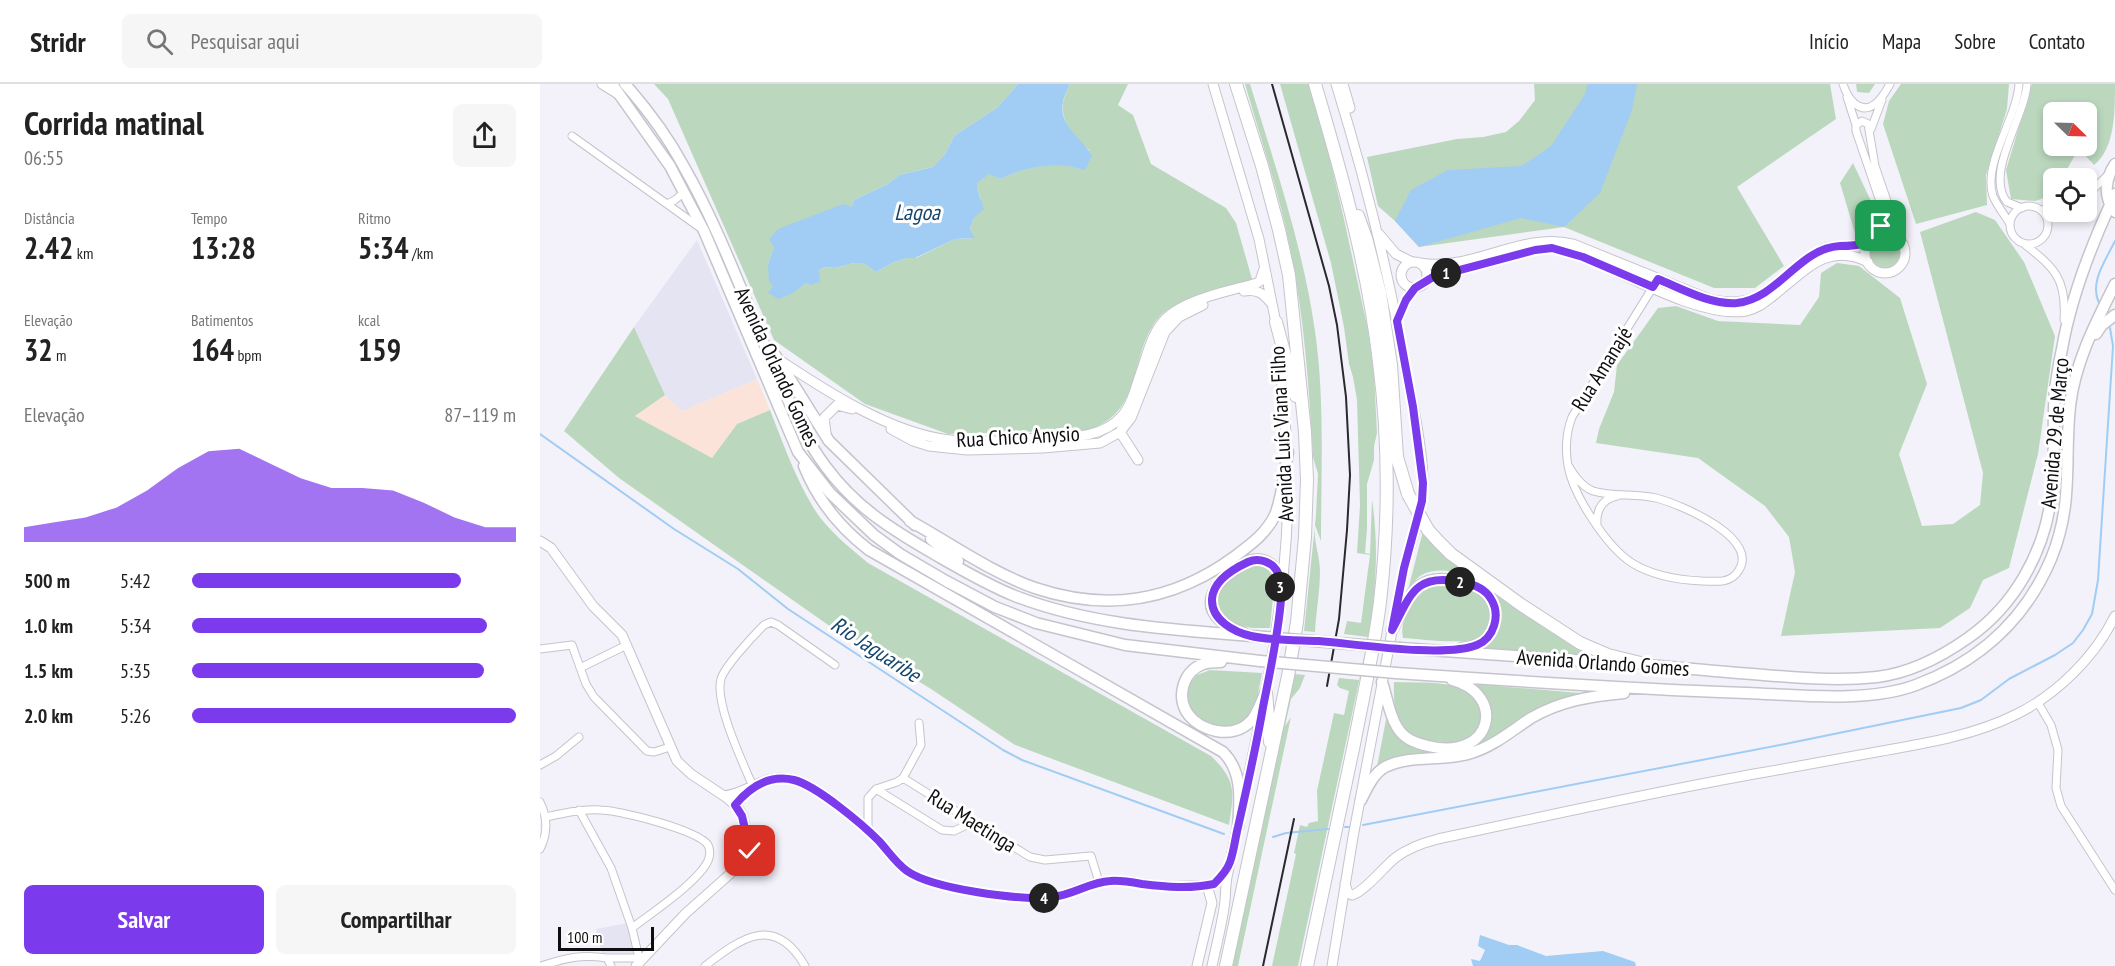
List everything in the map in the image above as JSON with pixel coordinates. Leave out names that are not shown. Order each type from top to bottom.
[{"type":"highway","name":"Avenida Luís Viana Filho","points":[[1226,966],[1288,676],[1301,585],[1306,503],[1305,432],[1289,275],[1264,177],[1236,84]]},
{"type":"highway","points":[[1307,966],[1375,636],[1383,565],[1385,467],[1380,364],[1368,285],[1338,162],[1315,84]]},
{"type":"highway","points":[[1338,162],[1366,238],[1380,293],[1393,387],[1397,457],[1408,494],[1428,530],[1451,554],[1520,604],[1580,643],[1608,655],[1653,666]]},
{"type":"highway","points":[[1276,322],[1305,432]]},
{"type":"highway","points":[[1266,690],[1270,757]]},
{"type":"main road","name":"Avenida Orlando Gomes","points":[[625,84],[663,134],[689,175],[815,451],[845,491],[868,513],[981,580],[1042,605],[1081,615],[1161,628],[1780,676],[1852,679],[1880,677],[1936,658],[1955,647]]},
{"type":"main road","name":"Avenida Orlando Gomes","points":[[604,85],[622,96],[670,166],[684,192],[704,231],[798,452],[830,493],[886,544],[920,566],[995,607],[1036,623],[1099,640],[1179,652],[1396,673],[1652,690],[1827,696],[1886,692],[1915,685]]},
{"type":"main road","points":[[2112,169],[2106,190],[2113,209]]},
{"type":"main road","name":"Avenida 29 de Março","points":[[1955,647],[1978,631],[2010,598],[2022,581],[2041,541],[2052,496],[2055,390],[2062,346],[2075,296],[2113,209],[2115,194]]},
{"type":"main road","name":"Avenida 29 de Março","points":[[1915,685],[1953,668],[1984,650],[2013,622],[2043,577],[2059,540],[2066,510],[2070,405],[2083,355],[2115,284]]},
{"type":"main road","points":[[2083,355],[2102,325],[2115,315]]},
{"type":"main road","points":[[763,341],[777,358],[829,441],[910,521],[981,580]]},
{"type":"main road","points":[[798,452],[812,486],[829,513],[850,535],[869,550],[1222,752],[1232,763],[1237,777],[1238,827]]},
{"type":"main road","points":[[910,521],[996,571],[1034,587],[1089,600],[1136,600],[1162,594],[1203,577],[1252,543],[1265,531],[1274,516],[1281,496],[1288,452]]},
{"type":"main road","points":[[1250,636],[1217,618],[1212,603],[1212,593],[1216,585],[1225,576],[1248,562],[1263,560],[1278,574],[1281,598]]},
{"type":"main road","points":[[1392,630],[1412,594],[1426,582],[1444,579],[1468,583],[1481,588],[1489,595],[1495,605],[1496,618],[1494,627],[1485,640],[1478,645],[1468,647],[1433,650]]},
{"type":"main road","points":[[1254,660],[1213,662],[1195,668],[1183,686],[1185,709],[1196,721],[1212,730],[1225,733],[1251,721],[1266,690]]},
{"type":"main road","points":[[1382,682],[1397,727],[1409,740],[1432,747],[1450,749],[1472,744],[1479,736],[1486,715],[1479,695],[1470,687],[1457,681],[1434,676]]},
{"type":"main road","points":[[1360,802],[1380,770],[1395,763],[1470,754],[1501,740],[1532,718],[1566,703],[1587,697],[1652,690]]},
{"type":"street","name":"Avenida Luís Viana Filho","points":[[1212,966],[1232,853],[1266,690],[1281,598],[1287,532],[1288,452],[1276,322],[1265,267],[1213,84]]},
{"type":"street","points":[[1336,84],[1361,166]]},
{"type":"street","points":[[1332,966],[1382,682],[1404,568],[1422,501],[1423,483],[1413,407],[1397,321],[1372,221],[1343,84]]},
{"type":"street","points":[[1843,84],[1859,142],[1882,207],[1883,219],[1879,234]]},
{"type":"street","points":[[2019,84],[2015,107],[1992,175],[1993,195],[2010,224],[2013,235],[2051,266],[2059,279],[2064,294],[2062,346]]},
{"type":"street","points":[[2023,243],[2035,243],[2045,235],[2048,224],[2042,210],[2033,207],[2022,208],[2007,202],[2000,190],[1999,180],[2001,167],[2023,106],[2027,84]]},
{"type":"street","points":[[1846,95],[1854,104],[1864,108],[1871,107],[1889,87]]},
{"type":"street","points":[[1870,135],[1877,110],[1889,87]]},
{"type":"street","points":[[1415,288],[1407,285],[1402,278],[1402,270],[1416,262],[1447,265],[1539,241],[1560,241],[1573,244],[1709,309],[1724,312],[1748,310],[1764,303],[1823,259],[1838,254],[1856,257],[1868,262],[1878,271],[1890,272],[1900,266],[1905,255],[1903,244],[1875,166],[1867,122],[1862,121],[1856,126]]},
{"type":"street","points":[[572,136],[704,231]]},
{"type":"street","points":[[2097,187],[2112,169]]},
{"type":"street","points":[[667,204],[684,192]]},
{"type":"street","points":[[2010,224],[2014,214],[2022,208]]},
{"type":"street","points":[[1372,221],[1389,248],[1426,269],[1426,281]]},
{"type":"street","points":[[1397,321],[1406,300],[1415,288],[1426,281],[1535,250],[1552,248],[1708,299],[1723,303],[1736,303],[1762,296],[1809,258],[1826,248],[1868,243],[1879,234],[1890,233],[1900,239]]},
{"type":"street","points":[[1868,243],[1866,255],[1868,262]]},
{"type":"street","points":[[1114,422],[1126,410],[1154,336],[1166,318],[1185,306],[1257,284],[1265,267]]},
{"type":"street","name":"Rua Amanajé","points":[[1568,465],[1580,482],[1589,489],[1655,497],[1684,507],[1714,524],[1732,538],[1740,548],[1743,558],[1739,570],[1735,576],[1725,581],[1695,580],[1658,574],[1632,563],[1618,552],[1598,527],[1575,487],[1568,465],[1567,437],[1572,417],[1656,283]]},
{"type":"street","points":[[1120,432],[1136,408],[1161,340],[1179,317],[1200,306],[1249,291],[1263,294],[1272,304]]},
{"type":"street","name":"Rua Chico Anysio","points":[[777,358],[811,381],[870,413],[905,430],[924,436],[958,441],[1074,437],[1098,432],[1114,422]]},
{"type":"street","name":"Rua Chico Anysio","points":[[829,441],[824,418],[837,405],[861,413],[913,441],[944,448],[967,450],[1088,445],[1120,432]]},
{"type":"street","points":[[1114,422],[1122,425],[1120,432],[1138,460]]},
{"type":"street","points":[[1598,527],[1598,513],[1604,501],[1628,494]]},
{"type":"street","points":[[540,541],[557,554],[593,606],[616,628],[627,645],[670,747],[683,768],[724,796],[735,805],[742,816],[750,851],[748,858],[687,913],[640,961]]},
{"type":"street","points":[[1345,884],[1348,893],[1352,895],[1359,893],[1375,875],[1397,857],[1428,842],[1720,780],[1960,736],[1989,726],[2038,703],[2086,660],[2115,616]]},
{"type":"street","points":[[756,785],[724,710],[720,685],[723,674],[764,625],[771,622],[835,665]]},
{"type":"street","points":[[540,649],[571,645],[586,684],[594,697],[644,748],[652,752],[670,747]]},
{"type":"street","points":[[580,668],[627,645]]},
{"type":"street","points":[[2038,703],[2051,725],[2058,750],[2056,780],[2058,797],[2069,820],[2115,890]]},
{"type":"street","points":[[868,830],[867,800],[876,789],[897,783],[903,778],[921,745],[919,723]]},
{"type":"street","points":[[540,765],[556,756],[579,737]]},
{"type":"street","points":[[724,796],[779,778],[801,782],[868,830],[909,872],[924,880],[942,885],[1044,898],[1063,895],[1111,880],[1165,886],[1211,885],[1225,892]]},
{"type":"street","name":"Rua Maetinga","points":[[903,778],[1017,850],[1038,859],[1091,856],[1099,882]]},
{"type":"street","points":[[735,805],[756,785]]},
{"type":"street","points":[[876,789],[942,830],[954,831],[973,822]]},
{"type":"street","points":[[540,802],[546,818],[545,834],[540,849]]},
{"type":"street","points":[[579,810],[611,868],[632,928],[640,961]]},
{"type":"street","points":[[546,818],[579,810],[604,810],[661,824],[706,843],[709,857],[705,868],[688,885],[632,928]]},
{"type":"street","points":[[1197,966],[1212,903],[1211,885],[1230,864]]},
{"type":"street","points":[[705,966],[741,940],[766,935],[787,942],[805,966]]},
{"type":"street","points":[[541,966],[576,956],[590,955],[640,961]]},
{"type":"street","points":[[607,958],[611,966]]},
{"type":"shaded area","points":[[697,240],[757,379],[682,411],[665,395],[634,327]]},
{"type":"shaded area","points":[[757,379],[770,410],[737,424],[712,458],[635,416],[665,395],[682,411]]},
{"type":"shaded area","points":[[628,923],[636,953],[602,953],[596,929]]},
{"type":"green space","points":[[654,84],[1018,84],[998,107],[954,136],[945,154],[933,167],[899,175],[888,184],[854,200],[852,208],[774,247],[768,264],[793,293],[797,288],[819,276],[819,270],[825,267],[835,268],[863,263],[876,272],[894,262],[916,258],[955,239],[974,238],[970,229],[981,199],[977,183],[989,173],[1001,179],[1018,172],[1050,165],[1071,166],[1079,169],[1089,150],[1070,130],[1064,117],[1063,103],[1069,84],[1128,84],[1118,105],[1133,115],[1151,164],[1226,208],[1236,223],[1252,279],[1189,299],[1159,317],[1149,332],[1128,396],[1119,410],[1107,421],[1089,430],[948,434],[865,404],[774,340],[668,99]]},
{"type":"green space","points":[[1245,84],[1250,84],[1287,206],[1303,268],[1315,331],[1322,436],[1321,541],[1315,525],[1320,571],[1315,632],[1304,631],[1318,474],[1313,457],[1302,323],[1285,223]]},
{"type":"green space","points":[[1280,84],[1310,84],[1322,125],[1368,330],[1374,374],[1377,433],[1374,460],[1367,484],[1365,553],[1370,554],[1372,499],[1376,551],[1369,635],[1298,966],[1272,966],[1300,825],[1307,827],[1309,823],[1318,821],[1317,791],[1334,713],[1344,715],[1349,691],[1337,685],[1339,678],[1359,680],[1368,637],[1344,634],[1347,621],[1361,623],[1370,555],[1357,553],[1360,505],[1357,400],[1344,327],[1331,263]]},
{"type":"green space","points":[[1534,84],[1830,84],[1836,119],[1737,187],[1784,266],[1755,288],[1714,288],[1564,227],[1419,247],[1378,206],[1367,157],[1506,132],[1519,121],[1535,100]]},
{"type":"green space","points":[[1856,84],[1875,84],[1869,93],[1857,92]]},
{"type":"green space","points":[[1901,84],[2009,84],[2007,109],[1986,175],[1987,205],[1916,224],[1883,124],[1889,101]]},
{"type":"green space","points":[[2032,84],[2115,84],[2114,118],[2110,140],[2101,158],[2094,165],[2086,156],[2097,156],[2097,102],[2043,102],[2043,156],[2075,156],[2068,168],[2043,168],[2043,198],[2035,201],[2011,199],[2006,170]]},
{"type":"green space","points":[[1853,163],[1879,218],[1855,233],[1840,183]]},
{"type":"green space","points":[[1976,212],[1995,220],[2024,262],[2055,336],[2038,454],[2009,568],[1983,580],[1970,608],[1940,628],[1781,636],[1795,572],[1789,537],[1765,506],[1698,458],[1596,443],[1599,429],[1614,392],[1617,365],[1658,308],[1676,306],[1718,321],[1800,325],[1819,297],[1821,273],[1837,263],[1859,266],[1900,298],[1927,384],[1899,454],[1922,526],[1953,524],[1980,505],[1983,473],[1920,232]]},
{"type":"green space","points":[[1886,236],[1897,241],[1902,252],[1897,263],[1886,268],[1875,263],[1870,252],[1875,241]]},
{"type":"green space","points":[[634,327],[665,395],[635,416],[712,458],[737,424],[770,410],[790,460],[813,507],[831,530],[846,544],[868,563],[1211,756],[1225,773],[1232,788],[1229,825],[1015,745],[931,689],[841,634],[619,478],[564,431]]},
{"type":"green space","points":[[1423,531],[1444,554],[1538,624],[1605,658],[1479,649],[1496,632],[1501,619],[1500,606],[1494,595],[1484,586],[1459,573],[1445,571],[1420,576],[1408,590]]},
{"type":"green space","points":[[1260,565],[1267,566],[1275,577],[1270,628],[1252,628],[1226,622],[1218,606],[1220,589],[1238,573]]},
{"type":"green space","points":[[1447,583],[1471,589],[1485,598],[1491,611],[1485,633],[1478,638],[1463,641],[1403,638],[1403,624],[1412,602],[1430,586]]},
{"type":"green space","points":[[1304,631],[1295,674],[1305,675],[1300,688],[1291,699],[1285,726],[1291,717],[1238,966],[1232,966]]},
{"type":"green space","points":[[1210,670],[1262,673],[1257,699],[1246,722],[1236,728],[1212,728],[1189,710],[1186,698],[1189,685],[1197,675]]},
{"type":"green space","points":[[1394,682],[1440,683],[1462,689],[1478,702],[1480,723],[1471,737],[1463,742],[1421,739],[1409,735],[1397,714]]},
{"type":"green space","points":[[1472,684],[1592,694],[1546,708],[1468,751],[1396,759],[1376,772],[1388,709],[1398,734],[1413,745],[1447,752],[1468,748],[1477,742],[1486,729],[1489,712],[1485,700]]},
{"type":"water","name":"Lagoa","points":[[1018,84],[1069,84],[1062,110],[1068,125],[1092,156],[1085,170],[1068,166],[1049,166],[1024,170],[1001,179],[989,174],[977,183],[984,209],[974,218],[970,229],[975,238],[955,239],[915,258],[894,262],[876,272],[863,263],[835,268],[825,267],[819,270],[820,282],[811,285],[806,283],[793,293],[779,299],[768,293],[773,286],[769,282],[768,264],[774,247],[769,239],[778,229],[843,204],[852,207],[854,200],[888,184],[899,175],[933,167],[945,154],[954,136],[998,107]]},
{"type":"water","points":[[1588,84],[1637,84],[1632,110],[1600,193],[1564,227],[1521,218],[1419,247],[1395,221],[1411,190],[1448,170],[1522,166],[1551,146],[1585,94]]},
{"type":"water","points":[[1480,935],[1546,956],[1603,951],[1635,962],[1636,966],[1473,966],[1471,959],[1480,961],[1485,950],[1478,946]]},
{"type":"waterway","points":[[2099,303],[2096,295],[2097,279],[2115,241]]},
{"type":"waterway","points":[[1363,825],[1961,708],[1981,700],[2009,679],[2055,655],[2073,643],[2083,630],[2092,614],[2098,580],[2113,346],[2110,328]]},
{"type":"waterway","name":"Rio Jaguaribe","points":[[540,434],[674,529],[738,569],[788,609],[1003,750],[1022,760],[1224,834]]},
{"type":"waterway","points":[[1345,827],[1350,827]]},
{"type":"waterway","points":[[1273,837],[1286,833],[1328,829]]},
{"type":"railway","points":[[1272,84],[1329,286],[1337,325],[1346,397],[1350,475],[1347,530],[1339,619],[1327,686]]},
{"type":"railway","points":[[1263,966],[1294,819]]},
{"type":"route","points":[[750,851],[742,816],[735,805],[760,783],[784,778],[805,784],[868,830],[903,868],[924,880],[942,885],[1044,898],[1063,895],[1111,880],[1165,886],[1214,884],[1230,864],[1267,689],[1274,644],[1281,598],[1278,574],[1263,560],[1248,562],[1221,580],[1212,593],[1214,613],[1223,623],[1250,636],[1265,637],[1333,642],[1400,648],[1433,650],[1478,645],[1485,640],[1494,627],[1495,605],[1481,588],[1468,583],[1435,579],[1426,582],[1412,594],[1392,630],[1404,568],[1422,501],[1422,472],[1413,407],[1397,321],[1406,300],[1415,288],[1433,277],[1535,250],[1552,248],[1583,257],[1653,287],[1658,279],[1708,299],[1723,303],[1736,303],[1762,296],[1794,269],[1826,248],[1860,246],[1868,243],[1879,234],[1881,226]]}]
